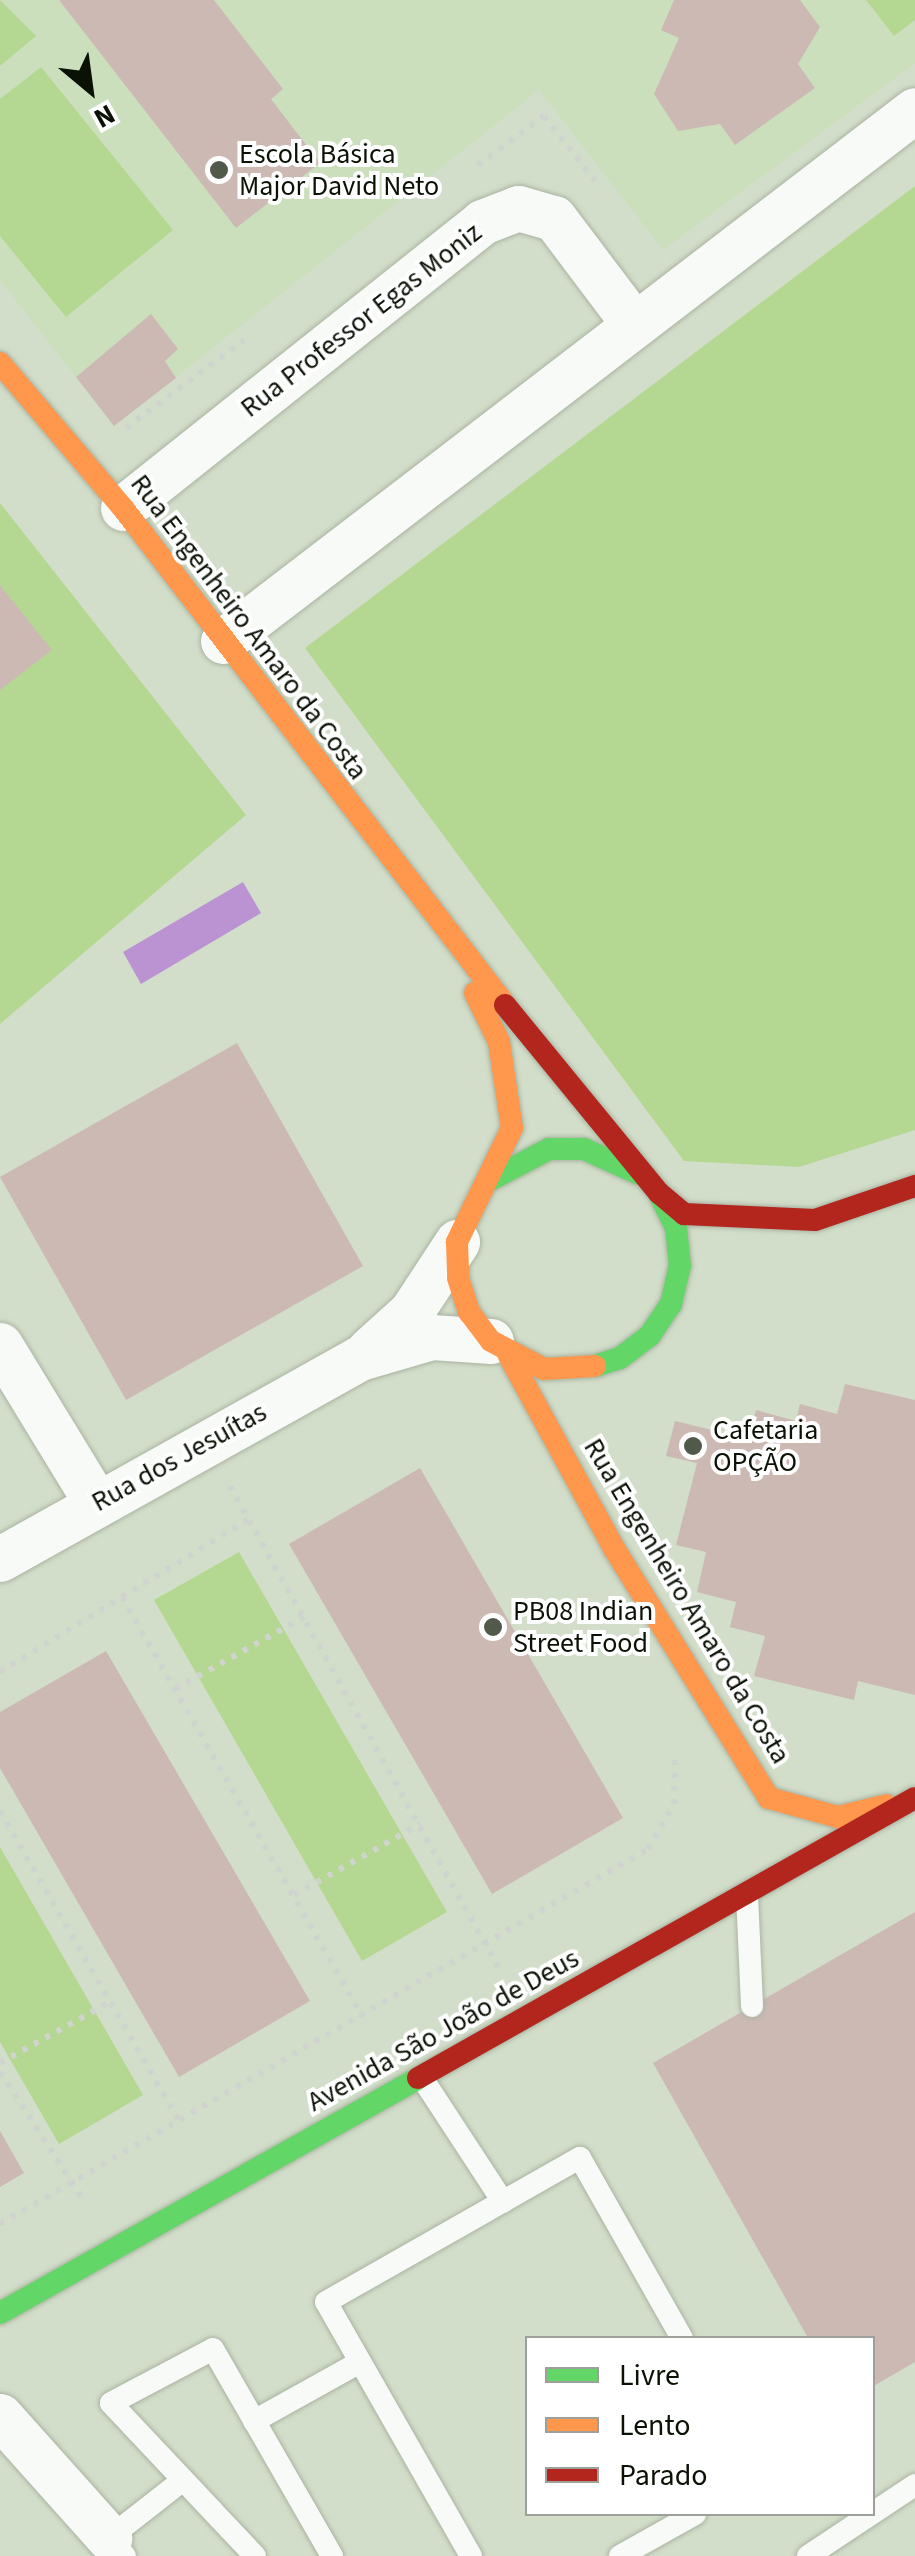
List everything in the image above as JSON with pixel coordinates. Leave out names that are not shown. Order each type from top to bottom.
[{"type":"street","points":[[223,641],[632,323],[915,110]]},
{"type":"street","name":"Rua Professor Egas Moniz","points":[[123,508],[482,222],[518,208],[554,218],[632,323]]},
{"type":"street","name":"Rua Engenheiro Amaro da Costa","points":[[0,363],[123,508],[445,932]]},
{"type":"street","points":[[360,1358],[411,1312],[457,1242],[468,1209],[488,1181],[512,1128],[510,1088],[498,1042],[445,932]]},
{"type":"street","points":[[360,1358],[432,1337],[500,1348],[544,1369],[583,1370],[620,1358],[650,1335],[672,1304],[680,1266],[676,1228],[652,1186],[445,932]]},
{"type":"street","points":[[488,1181],[516,1160],[549,1149],[617,1158],[684,1214],[815,1220],[915,1186]]},
{"type":"street","points":[[457,1242],[463,1295],[500,1348]]},
{"type":"street","points":[[0,1345],[96,1502]]},
{"type":"street","name":"Rua Engenheiro Amaro da Costa","points":[[500,1348],[769,1808],[838,1817],[915,1798]]},
{"type":"street","name":"Rua dos Jesuítas","points":[[0,1559],[360,1358]]},
{"type":"street","name":"Avenida São João de Deus","points":[[0,2313],[915,1798]]},
{"type":"street","points":[[724,1907],[768,1855]]},
{"type":"street","points":[[0,2416],[117,2547]]},
{"type":"lane","points":[[746,1894],[752,2006]]},
{"type":"lane","points":[[422,2078],[503,2202]]},
{"type":"lane","points":[[471,2556],[326,2302],[580,2158],[681,2336]]},
{"type":"lane","points":[[254,2556],[112,2404],[212,2348],[332,2556]]},
{"type":"lane","points":[[254,2420],[360,2362]]},
{"type":"lane","points":[[117,2547],[183,2480]]},
{"type":"lane","points":[[875,2512],[915,2486]]},
{"type":"lane","points":[[620,2556],[691,2516]]},
{"type":"lane","points":[[808,2556],[869,2516]]},
{"type":"path","points":[[205,1442],[487,1944],[524,2019]]},
{"type":"path","points":[[0,1672],[249,1520]]},
{"type":"path","points":[[122,1597],[363,2016]]},
{"type":"path","points":[[175,1689],[304,1618]]},
{"type":"path","points":[[0,2224],[180,2124],[648,1849],[674,1804],[675,1746]]},
{"type":"path","points":[[0,1811],[180,2124]]},
{"type":"path","points":[[294,1895],[420,1824]]},
{"type":"path","points":[[0,2063],[110,2002]]},
{"type":"path","points":[[0,2072],[116,2247]]},
{"type":"shaded area","name":"Escola Básica Major David Neto","points":[[0,0],[915,0],[915,63],[663,250],[539,90],[114,426],[0,280]]},
{"type":"shaded area","points":[[243,882],[261,913],[141,984],[123,952]]},
{"type":"green space","points":[[0,0],[36,36],[0,66]]},
{"type":"green space","points":[[866,0],[915,0],[915,20],[894,36]]},
{"type":"green space","points":[[41,67],[173,230],[66,317],[0,236],[0,99]]},
{"type":"green space","points":[[915,186],[915,1130],[799,1167],[684,1161],[305,648]]},
{"type":"green space","points":[[0,503],[246,815],[0,1024]]},
{"type":"green space","points":[[239,1552],[447,1912],[362,1961],[154,1600]]},
{"type":"green space","points":[[0,1847],[143,2095],[59,2144],[0,2042]]},
{"type":"building","points":[[59,0],[214,0],[283,89],[271,99],[320,163],[236,228]]},
{"type":"building","points":[[674,0],[800,0],[820,27],[798,64],[815,88],[735,145],[720,124],[678,131],[654,94],[679,38],[661,30]]},
{"type":"building","points":[[151,314],[178,349],[165,361],[176,378],[114,426],[76,377]]},
{"type":"building","points":[[0,585],[52,650],[0,690]]},
{"type":"building","points":[[237,1043],[363,1266],[126,1400],[0,1177]]},
{"type":"building","points":[[845,1384],[915,1400],[915,1695],[858,1681],[854,1700],[754,1676],[765,1636],[730,1627],[736,1602],[697,1592],[706,1552],[676,1545],[697,1463],[666,1456],[675,1421],[749,1439],[756,1410],[796,1421],[800,1404],[837,1414]]},
{"type":"building","points":[[420,1468],[623,1818],[492,1894],[289,1544]]},
{"type":"building","points":[[106,1651],[310,2001],[179,2077],[0,1768],[0,1712]]},
{"type":"building","points":[[915,1912],[915,2362],[875,2385],[875,2336],[807,2336],[653,2063]]},
{"type":"building","points":[[0,2131],[24,2173],[0,2187]]},
{"type":"traffic: fast","points":[[488,1181],[549,1149],[584,1149],[639,1174]]},
{"type":"traffic: fast","points":[[595,1366],[620,1358],[650,1335],[671,1304],[680,1266],[676,1228],[659,1193]]},
{"type":"traffic: fast","points":[[0,2313],[418,2078]]},
{"type":"traffic: slow","points":[[0,363],[123,508],[505,1005]]},
{"type":"traffic: slow","points":[[475,993],[499,1042],[512,1128],[457,1242],[458,1278],[469,1312],[491,1341],[544,1369],[595,1366]]},
{"type":"traffic: slow","points":[[508,1354],[615,1550],[769,1798],[838,1817],[887,1805]]},
{"type":"traffic: jam","points":[[505,1005],[659,1193],[684,1214],[815,1220],[915,1186]]},
{"type":"traffic: jam","points":[[418,2078],[915,1798]]},
{"type":"place","name":"Escola Básica Major David Neto","points":[[219,170]]},
{"type":"place","name":"Cafetaria OPÇÃO","points":[[693,1446]]},
{"type":"place","name":"PB08 Indian Street Food","points":[[493,1627]]}]
